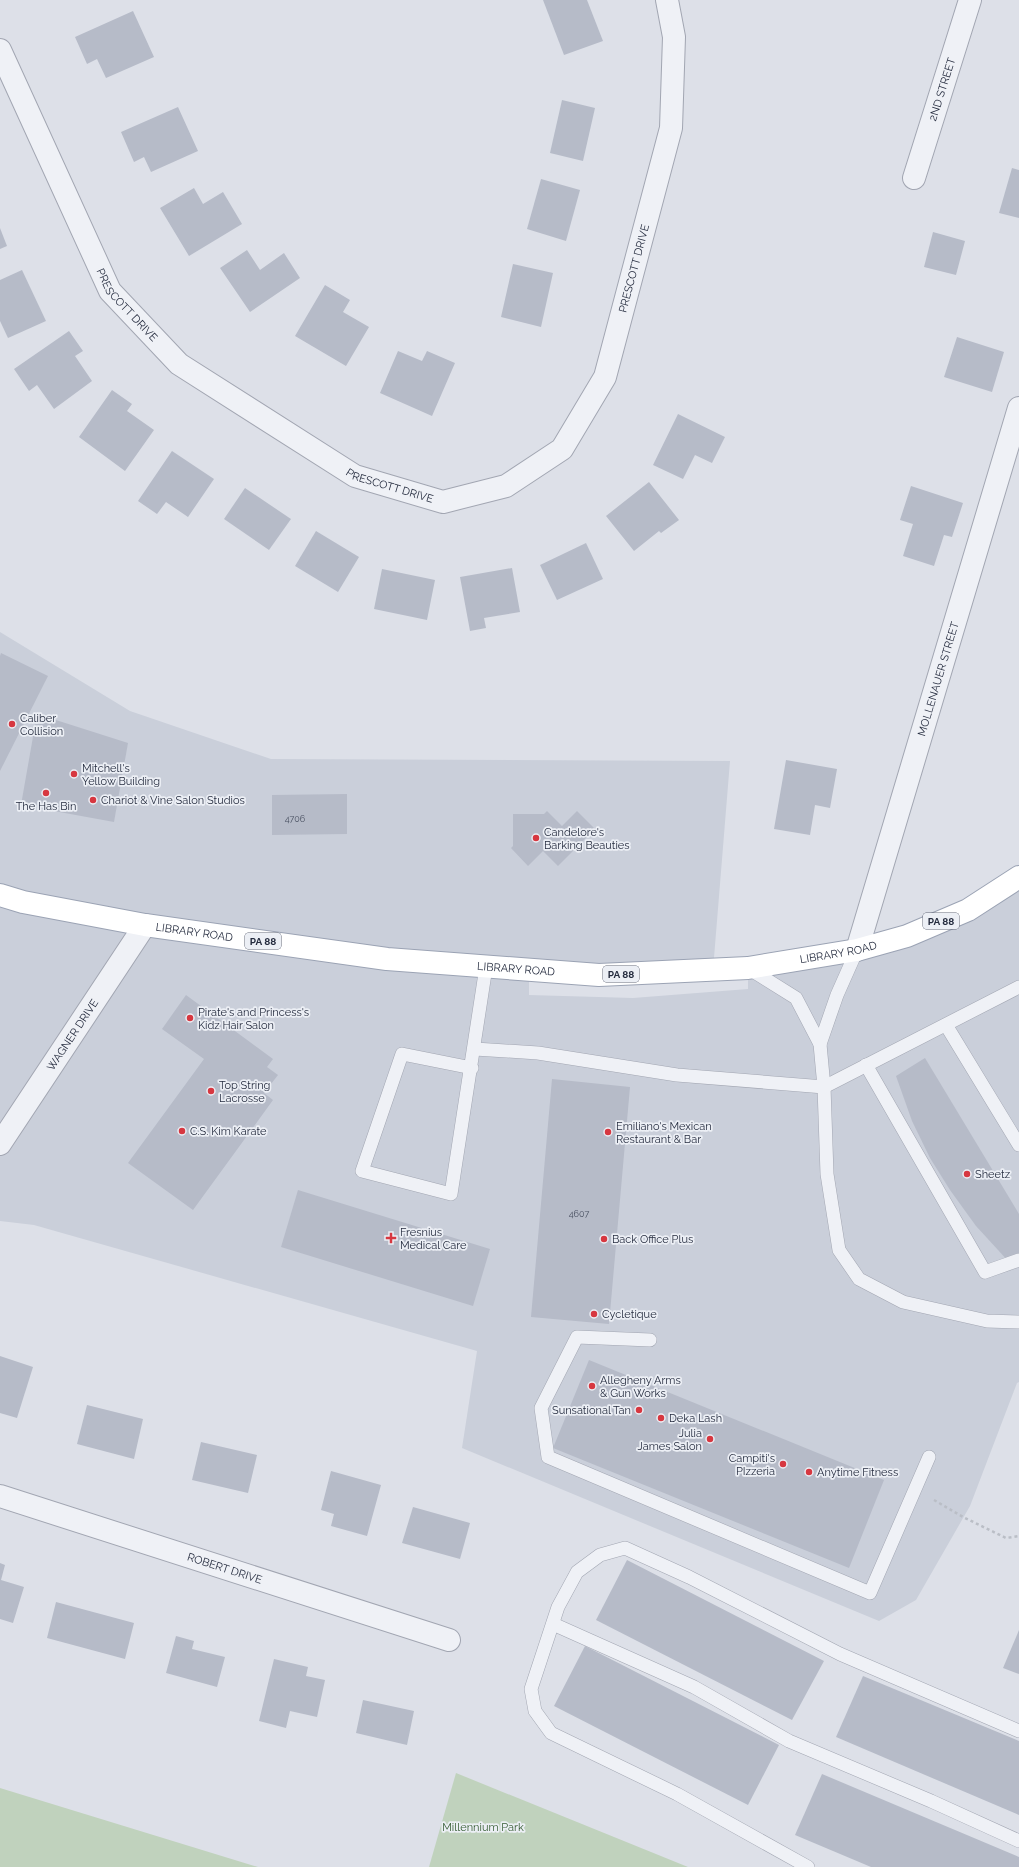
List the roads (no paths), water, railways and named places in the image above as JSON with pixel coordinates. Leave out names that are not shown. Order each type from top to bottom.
[{"type":"main road","name":"LIBRARY ROAD","points":[[0,895],[23,902],[145,925],[387,959],[599,975],[748,968],[857,950],[907,936],[968,910],[1019,877]]},
{"type":"street","name":"PRESCOTT DRIVE","points":[[0,50],[110,291],[179,364],[355,476],[443,502],[506,486],[562,449],[605,377],[671,128],[674,37],[667,0]]},
{"type":"street","name":"2ND STREET","points":[[914,178],[970,0]]},
{"type":"street","name":"MOLLENAUER STREET","points":[[857,950],[1019,408]]},
{"type":"street","name":"WAGNER DRIVE","points":[[0,1144],[145,925]]},
{"type":"street","name":"ROBERT DRIVE","points":[[0,1496],[449,1640]]},
{"type":"lane","points":[[820,1044],[837,995],[857,950]]},
{"type":"lane","points":[[472,1068],[402,1054],[362,1171],[451,1194],[472,1068],[475,1049],[486,967]]},
{"type":"lane","points":[[748,968],[796,998],[820,1044],[824,1087],[827,1174],[839,1250],[859,1280],[903,1302],[987,1321],[1019,1322]]},
{"type":"lane","points":[[475,1049],[538,1053],[677,1075],[824,1087],[1019,987]]},
{"type":"lane","points":[[946,1025],[1019,1145]]},
{"type":"lane","points":[[866,1065],[984,1272],[1019,1260]]},
{"type":"lane","points":[[650,1340],[577,1337],[541,1408],[548,1457],[870,1593],[929,1457]]},
{"type":"lane","points":[[808,1867],[677,1794],[551,1733],[535,1711],[530,1689],[558,1607],[577,1572],[600,1555],[625,1548],[690,1577],[840,1654],[1019,1731]]},
{"type":"lane","points":[[553,1624],[694,1687],[788,1741],[931,1801],[1019,1841]]},
{"type":"place","name":"Caliber Collision","points":[[12,724]]},
{"type":"place","name":"Mitchell's Yellow Building","points":[[74,774]]},
{"type":"place","name":"The Has Bin","points":[[46,793]]},
{"type":"place","name":"Chariot & Vine Salon Studios","points":[[93,800]]},
{"type":"place","name":"Candelore's Barking Beauties","points":[[536,838]]},
{"type":"place","name":"Pirate's and Princess's Kidz Hair Salon","points":[[190,1018]]},
{"type":"place","name":"Top String Lacrosse","points":[[211,1091]]},
{"type":"place","name":"C.S. Kim Karate","points":[[182,1131]]},
{"type":"place","name":"Emiliano's Mexican Restaurant & Bar","points":[[608,1132]]},
{"type":"place","name":"Sheetz","points":[[967,1174]]},
{"type":"place","name":"Fresnius Medical Care","points":[[391,1238]]},
{"type":"place","name":"Back Office Plus","points":[[604,1239]]},
{"type":"place","name":"Cycletique","points":[[594,1314]]},
{"type":"place","name":"Allegheny Arms & Gun Works","points":[[592,1386]]},
{"type":"place","name":"Sunsational Tan","points":[[639,1410]]},
{"type":"place","name":"Deka Lash","points":[[661,1418]]},
{"type":"place","name":"Julia James Salon","points":[[710,1439]]},
{"type":"place","name":"Campiti's PIzzeria","points":[[783,1464]]},
{"type":"place","name":"Anytime Fitness","points":[[809,1472]]},
{"type":"park label","name":"Millennium Park","points":[[483,1827]]}]
